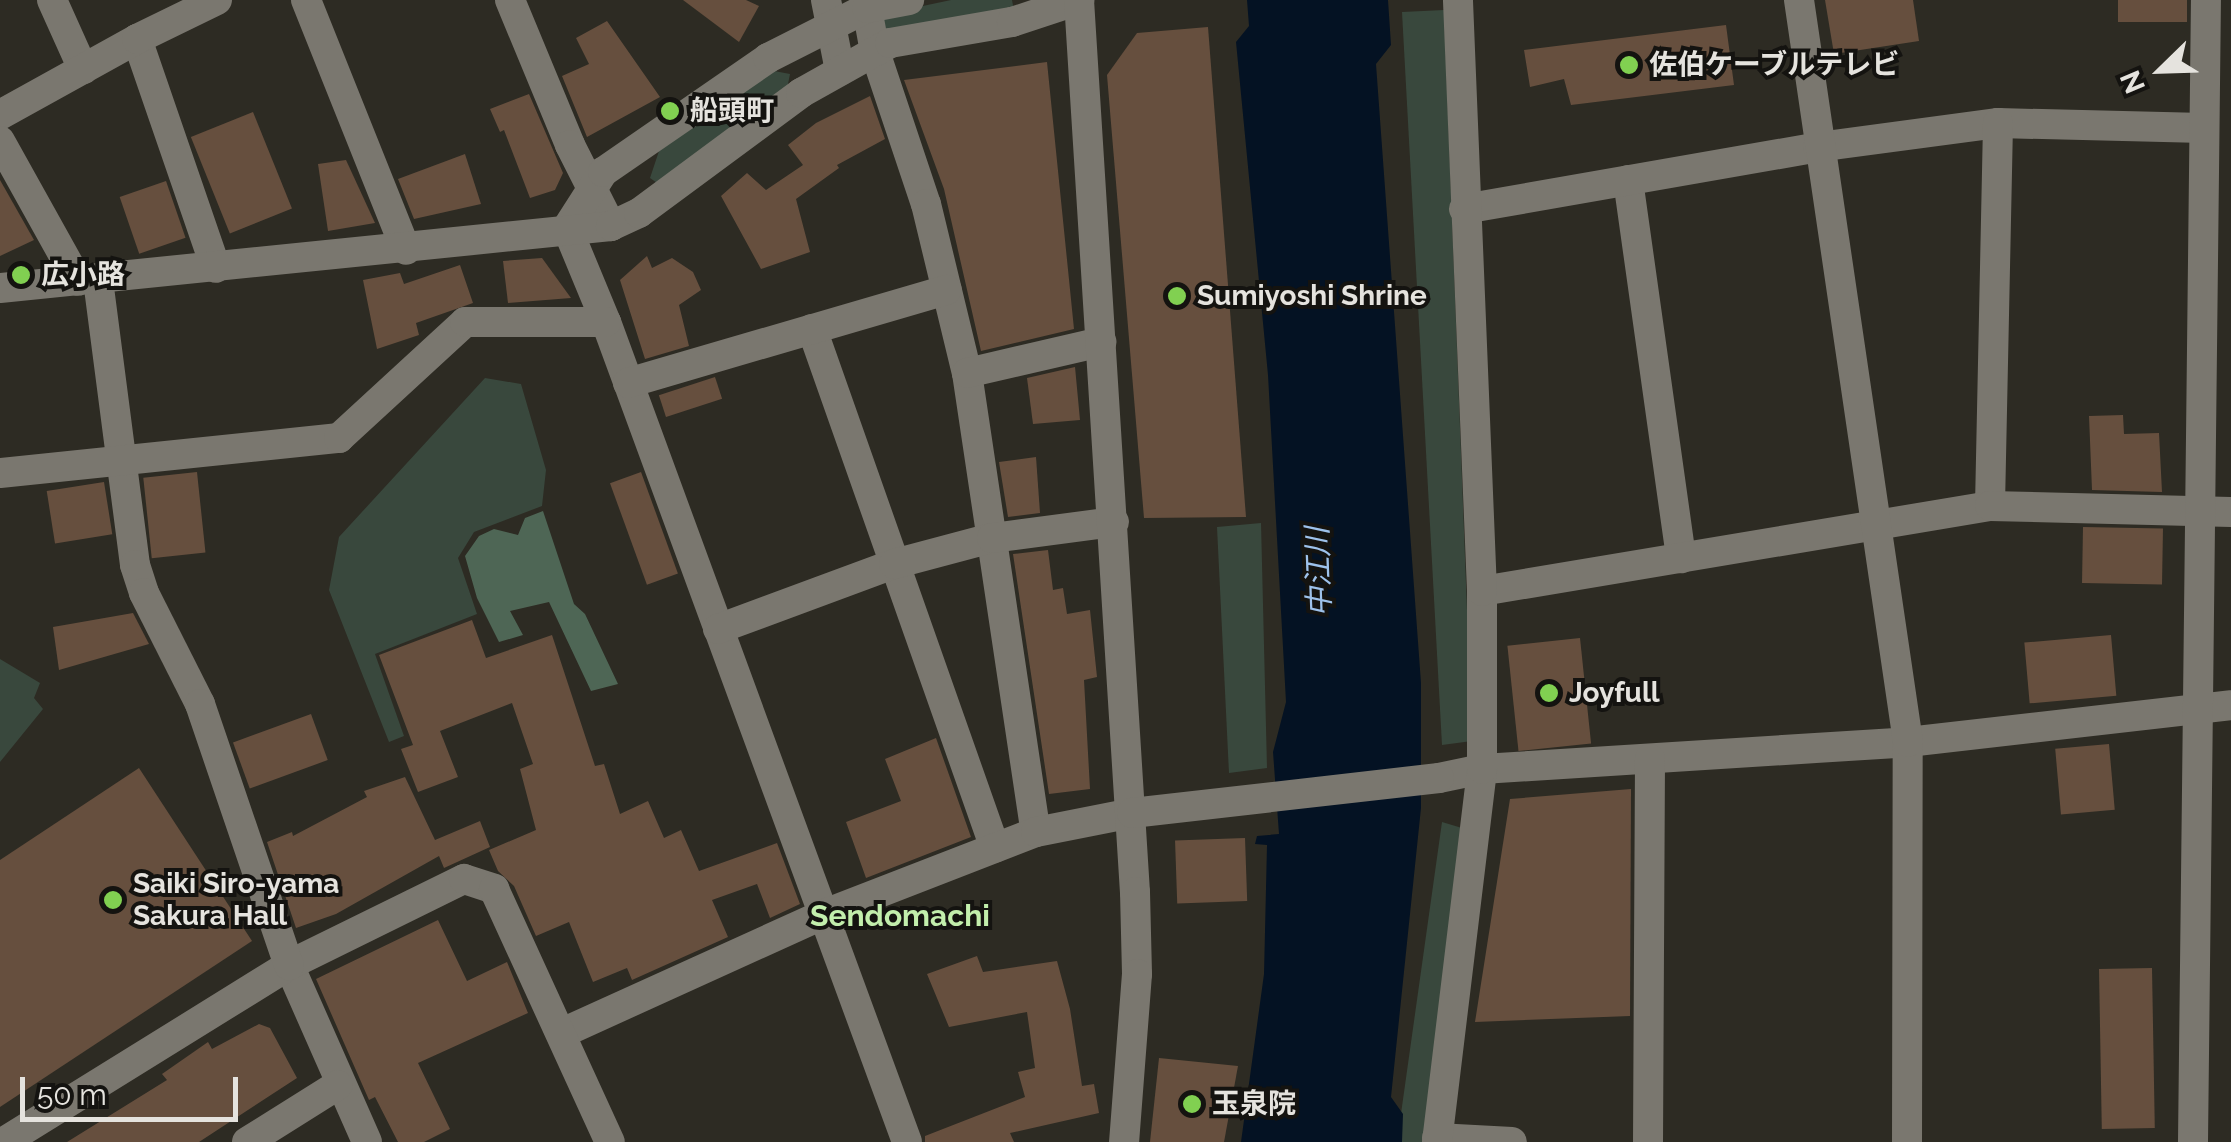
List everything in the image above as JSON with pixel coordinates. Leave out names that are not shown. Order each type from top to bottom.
[{"type":"street","points":[[52,0],[83,69]]},
{"type":"street","points":[[0,115],[137,39],[218,0]]},
{"type":"street","points":[[306,0],[406,250]]},
{"type":"street","points":[[510,0],[611,226]]},
{"type":"street","points":[[567,228],[603,172],[827,14],[909,0]]},
{"type":"street","points":[[0,288],[406,250],[567,228],[611,226],[639,213],[801,93],[890,43],[1012,22],[1079,0],[1132,813],[1137,974],[1124,1142]]},
{"type":"street","points":[[1458,0],[1482,591],[1482,769],[1437,1140],[1512,1142]]},
{"type":"street","points":[[1799,0],[1908,742],[1907,1142]]},
{"type":"street","points":[[2193,1142],[2198,512],[2218,128],[2206,0]]},
{"type":"street","points":[[866,8],[874,52],[926,204],[967,373],[1036,832]]},
{"type":"street","points":[[827,14],[840,71]]},
{"type":"street","points":[[137,39],[216,268]]},
{"type":"street","points":[[1464,209],[1818,147],[1998,123],[2218,128]]},
{"type":"street","points":[[1990,506],[1998,123]]},
{"type":"street","points":[[0,140],[88,281],[124,462],[135,565],[144,593],[200,704],[289,965],[338,1085],[367,1142]]},
{"type":"street","points":[[1628,180],[1681,558]]},
{"type":"street","points":[[567,228],[606,322],[907,1142]]},
{"type":"street","points":[[628,383],[947,290]]},
{"type":"street","points":[[0,473],[339,438],[465,322],[606,322]]},
{"type":"street","points":[[812,329],[995,848]]},
{"type":"street","points":[[967,373],[1101,342]]},
{"type":"street","points":[[1482,591],[1877,528],[1990,506],[2231,512]]},
{"type":"street","points":[[718,630],[894,564],[992,538],[1114,522]]},
{"type":"street","points":[[562,1033],[822,915],[1036,832],[1132,813],[1236,798],[1439,778],[1482,769],[1908,742],[2231,705]]},
{"type":"street","points":[[1648,1142],[1650,759]]},
{"type":"street","points":[[4,1142],[289,965],[464,879],[494,889],[610,1142]]},
{"type":"street","points":[[247,1142],[338,1085]]},
{"type":"green space","points":[[951,0],[1012,0],[1015,16],[891,37],[883,27],[885,14]]},
{"type":"green space","points":[[1444,10],[1472,741],[1442,745],[1402,12]]},
{"type":"green space","points":[[769,70],[790,74],[786,94],[660,185],[650,178],[659,151]]},
{"type":"green space","points":[[485,378],[521,384],[546,470],[542,506],[474,532],[458,558],[477,614],[375,654],[404,736],[389,742],[329,590],[339,537]]},
{"type":"green space","points":[[543,511],[574,604],[585,614],[618,684],[591,691],[549,602],[510,611],[523,635],[499,642],[477,598],[465,556],[479,536],[494,529],[518,535],[525,518]]},
{"type":"green space","points":[[1261,523],[1267,768],[1229,773],[1217,527]]},
{"type":"green space","points":[[0,659],[40,683],[34,698],[43,709],[0,762]]},
{"type":"green space","points":[[1442,822],[1462,828],[1430,1142],[1397,1142]]},
{"type":"water","name":"中江川","points":[[1247,0],[1388,0],[1391,45],[1376,64],[1421,683],[1421,808],[1391,1097],[1403,1114],[1402,1142],[1241,1142],[1264,974],[1267,845],[1255,844],[1257,836],[1279,834],[1273,752],[1286,702],[1268,375],[1236,42],[1249,26]]},
{"type":"building","points":[[683,0],[746,0],[759,6],[739,42]]},
{"type":"building","points":[[1825,0],[1913,0],[1919,41],[1834,54]]},
{"type":"building","points":[[2118,0],[2187,0],[2187,22],[2118,22]]},
{"type":"building","points":[[607,21],[660,97],[587,137],[562,76],[589,64],[576,38]]},
{"type":"building","name":"佐伯ケーブルテレビ","points":[[1726,25],[1734,85],[1571,105],[1564,79],[1530,87],[1524,50]]},
{"type":"building","name":"Sumiyoshi Shrine","points":[[1208,27],[1246,517],[1144,518],[1107,75],[1137,33]]},
{"type":"building","points":[[1047,62],[1074,329],[981,351],[944,189],[904,80]]},
{"type":"building","points":[[529,94],[563,173],[555,190],[530,198],[504,130],[500,132],[490,109]]},
{"type":"building","points":[[870,96],[885,139],[837,165],[839,168],[796,199],[810,252],[761,269],[721,196],[747,173],[766,190],[803,165],[788,145],[816,123]]},
{"type":"building","points":[[253,112],[292,208],[230,234],[191,137]]},
{"type":"building","points":[[465,154],[481,204],[414,219],[398,179]]},
{"type":"building","points":[[346,160],[375,223],[328,231],[318,164]]},
{"type":"building","points":[[0,180],[34,240],[0,256]]},
{"type":"building","points":[[166,181],[186,238],[139,254],[120,197]]},
{"type":"building","points":[[647,256],[652,268],[672,258],[693,272],[701,290],[679,305],[689,346],[645,359],[620,280]]},
{"type":"building","points":[[542,258],[571,298],[508,303],[503,261]]},
{"type":"building","points":[[460,265],[473,303],[416,323],[419,335],[377,349],[363,280],[400,273],[404,284]]},
{"type":"building","points":[[1075,367],[1080,420],[1033,424],[1027,378]]},
{"type":"building","points":[[715,377],[722,399],[666,417],[659,395]]},
{"type":"building","points":[[2123,415],[2124,434],[2159,433],[2162,492],[2092,490],[2089,416]]},
{"type":"building","points":[[1036,457],[1040,513],[1008,517],[999,462]]},
{"type":"building","points":[[197,472],[205,553],[152,558],[143,478]]},
{"type":"building","points":[[641,472],[678,573],[647,585],[610,483]]},
{"type":"building","points":[[104,482],[112,534],[55,543],[47,491]]},
{"type":"building","points":[[2083,527],[2163,528],[2162,584],[2082,583]]},
{"type":"building","points":[[1048,550],[1053,590],[1063,588],[1067,614],[1090,610],[1097,677],[1084,680],[1090,789],[1049,794],[1013,554]]},
{"type":"building","points":[[133,613],[149,644],[59,670],[53,627]]},
{"type":"building","points":[[472,620],[486,658],[552,635],[595,766],[604,764],[620,814],[648,801],[664,838],[681,830],[699,871],[777,843],[800,904],[770,918],[757,884],[712,900],[728,937],[632,980],[627,968],[593,982],[569,922],[536,936],[514,886],[498,871],[489,850],[536,830],[520,769],[533,764],[512,703],[440,731],[458,777],[418,792],[401,749],[413,745],[379,655]]},
{"type":"building","points":[[2111,635],[2116,696],[2030,703],[2024,643]]},
{"type":"building","name":"Joyfull","points":[[1580,638],[1591,743],[1518,751],[1507,646]]},
{"type":"building","points":[[311,714],[328,760],[250,788],[233,742]]},
{"type":"building","points":[[936,738],[971,837],[866,878],[846,822],[901,801],[885,759]]},
{"type":"building","points":[[2109,744],[2115,810],[2061,814],[2055,749]]},
{"type":"building","name":"Saiki Siro-yama Sakura Hall","points":[[139,768],[252,941],[0,1107],[0,860]]},
{"type":"building","points":[[405,777],[435,840],[480,821],[490,847],[444,868],[439,856],[336,914],[296,928],[267,842],[292,832],[293,836],[367,797],[364,791]]},
{"type":"building","points":[[1631,789],[1630,1016],[1475,1022],[1510,799]]},
{"type":"building","points":[[1245,838],[1247,901],[1177,903],[1175,840]]},
{"type":"building","points":[[438,920],[467,981],[507,962],[528,1013],[418,1063],[450,1129],[424,1142],[398,1142],[375,1097],[369,1100],[316,979]]},
{"type":"building","points":[[977,956],[983,972],[1057,961],[1070,1009],[1082,1086],[1094,1084],[1099,1113],[1010,1133],[1014,1142],[925,1142],[925,1136],[1025,1097],[1018,1072],[1035,1068],[1027,1012],[949,1027],[927,974]]},
{"type":"building","points":[[2152,968],[2155,1128],[2102,1129],[2099,969]]},
{"type":"building","points":[[259,1024],[270,1028],[297,1078],[199,1142],[67,1142],[167,1080],[162,1074],[208,1042],[212,1049]]},
{"type":"building","name":"玉泉院","points":[[1159,1058],[1238,1066],[1224,1142],[1150,1142]]},
{"type":"place","name":"佐伯ケーブルテレビ","points":[[1629,65]]},
{"type":"place","name":"船頭町","points":[[670,111]]},
{"type":"place","name":"広小路","points":[[21,275]]},
{"type":"place","name":"Sumiyoshi Shrine","points":[[1177,296]]},
{"type":"place","name":"Joyfull","points":[[1549,693]]},
{"type":"place","name":"Saiki Siro-yama Sakura Hall","points":[[113,900]]},
{"type":"place","name":"玉泉院","points":[[1192,1104]]},
{"type":"district","name":"Sendomachi","points":[[900,916]]}]
